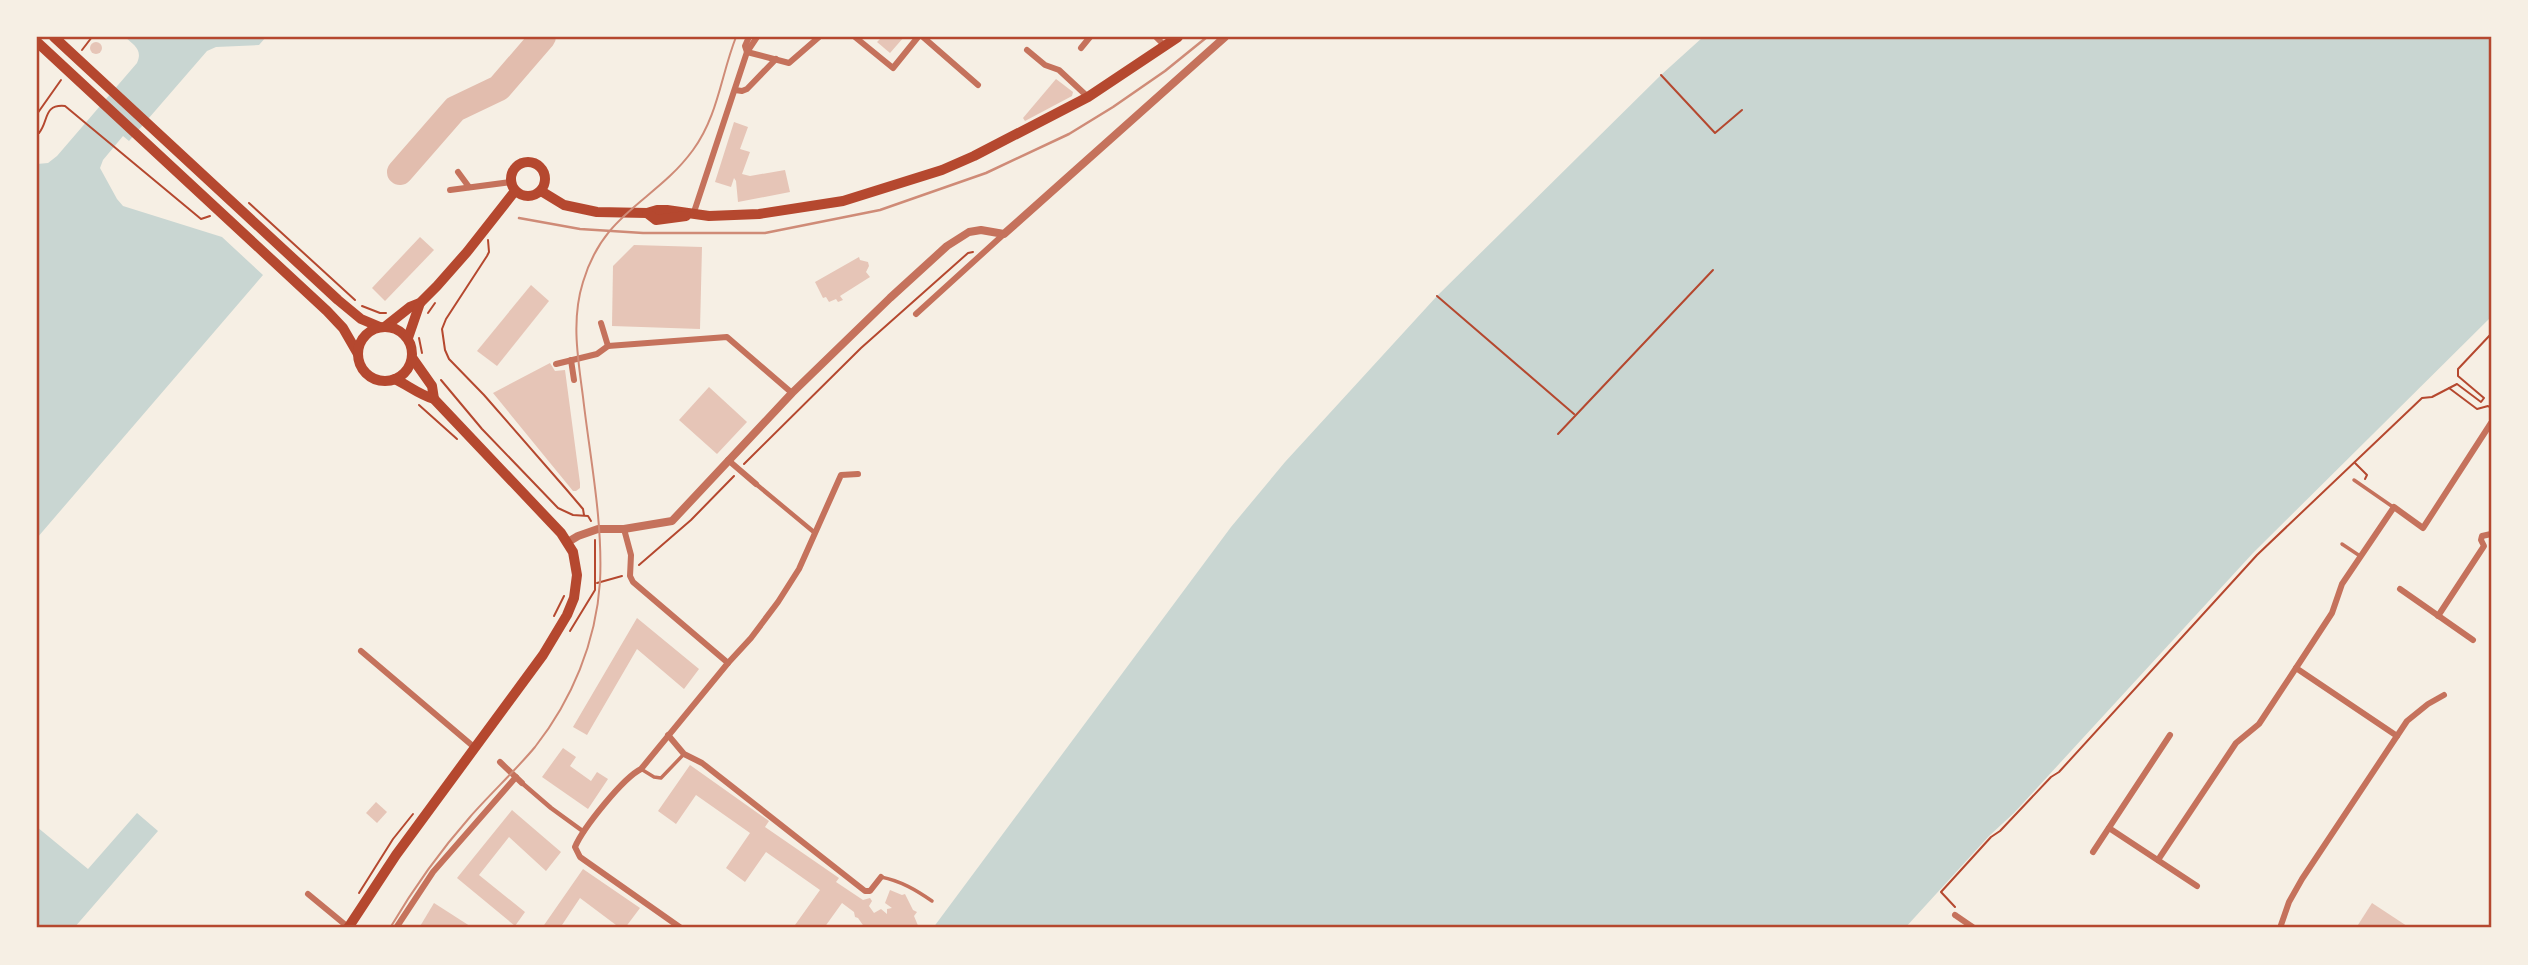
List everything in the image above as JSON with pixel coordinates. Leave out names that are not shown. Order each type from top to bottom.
[{"type":"main road","points":[[54,37],[353,313],[383,327],[397,329],[408,338]]},
{"type":"main road","points":[[541,191],[564,205],[579,209],[647,213],[667,210],[693,215],[759,214],[843,201],[903,183],[975,156],[1088,97],[1178,37]]},
{"type":"main road","points":[[37,42],[295,281],[343,328],[358,354]]},
{"type":"main road","points":[[413,359],[403,375],[395,380],[374,379],[360,364],[359,346],[366,334],[383,327],[420,303],[452,271],[513,186],[515,168],[520,164],[534,162],[544,171],[546,178],[541,191],[531,196],[525,196],[513,186]]},
{"type":"main road","points":[[420,303],[408,338],[413,359],[432,386],[434,399]]},
{"type":"main road","points":[[348,928],[396,855],[543,656],[572,604],[577,575],[573,552],[568,542],[511,477],[434,399],[422,396],[415,389],[395,380]]},
{"type":"street","points":[[747,52],[745,46],[749,37]]},
{"type":"street","points":[[693,215],[747,52],[757,37]]},
{"type":"street","points":[[747,52],[789,63],[819,37]]},
{"type":"street","points":[[855,37],[893,68],[921,37],[978,85]]},
{"type":"street","points":[[1081,48],[1091,37],[1099,37]]},
{"type":"street","points":[[1156,37],[1166,47]]},
{"type":"street","points":[[916,314],[1225,37]]},
{"type":"street","points":[[1027,50],[1045,65],[1059,70],[1085,91],[1088,97]]},
{"type":"street","points":[[762,56],[762,71]]},
{"type":"street","points":[[735,90],[747,89],[776,59]]},
{"type":"street","points":[[458,172],[465,178],[467,187]]},
{"type":"street","points":[[450,190],[513,186]]},
{"type":"street","points":[[568,542],[598,529],[624,530],[672,521],[792,393],[957,237],[981,230],[1004,234]]},
{"type":"street","points":[[601,323],[608,346]]},
{"type":"street","points":[[556,364],[597,354],[608,346],[727,337],[792,393]]},
{"type":"street","points":[[571,360],[574,380]]},
{"type":"street","points":[[2158,860],[2236,743],[2259,724],[2297,668],[2332,613],[2342,584],[2393,507],[2423,528],[2491,423]]},
{"type":"street","points":[[728,460],[815,533]]},
{"type":"street","points":[[681,928],[580,856],[575,847],[584,832],[751,638],[799,569],[841,475],[858,474]]},
{"type":"street","points":[[624,530],[631,555],[630,576],[633,582],[728,663]]},
{"type":"street","points":[[2438,616],[2488,546],[2481,540],[2482,536],[2491,534]]},
{"type":"street","points":[[2400,589],[2473,640]]},
{"type":"street","points":[[361,651],[474,747]]},
{"type":"street","points":[[2297,668],[2397,736]]},
{"type":"street","points":[[2280,928],[2289,902],[2302,879],[2397,736],[2414,714],[2444,695]]},
{"type":"street","points":[[668,734],[684,754],[702,763],[865,891],[870,891],[881,877]]},
{"type":"street","points":[[2093,852],[2170,735]]},
{"type":"street","points":[[500,762],[551,808],[584,832]]},
{"type":"street","points":[[396,928],[433,872],[516,776]]},
{"type":"street","points":[[2109,828],[2197,886]]},
{"type":"street","points":[[308,894],[348,928]]},
{"type":"street","points":[[1955,915],[1974,928]]},
{"type":"lane","points":[[2354,481],[2393,507]]},
{"type":"lane","points":[[2342,544],[2360,556]]},
{"type":"lane","points":[[641,769],[654,777],[662,778],[684,754]]},
{"type":"lane","points":[[881,877],[912,887],[932,901]]},
{"type":"path","points":[[1661,75],[1715,133],[1742,110]]},
{"type":"path","points":[[37,114],[52,91]]},
{"type":"path","points":[[37,132],[39,133],[45,123],[50,109],[57,105],[65,106],[201,219],[213,215]]},
{"type":"path","points":[[245,204],[251,202],[359,304],[383,313]]},
{"type":"path","points":[[486,239],[489,241],[489,252],[442,329],[444,350],[449,359],[484,395],[583,509],[584,516]]},
{"type":"path","points":[[743,466],[861,348],[968,253]]},
{"type":"path","points":[[1558,434],[1713,270]]},
{"type":"path","points":[[1437,296],[1575,415]]},
{"type":"path","points":[[426,316],[434,304]]},
{"type":"path","points":[[1941,892],[1991,836],[2000,831],[2051,777],[2059,772],[2257,555],[2421,398],[2432,397],[2457,384],[2482,402],[2484,398],[2458,376],[2458,369],[2491,334]]},
{"type":"path","points":[[2449,388],[2477,410],[2488,406],[2491,408]]},
{"type":"path","points":[[457,400],[558,508],[573,515],[588,516],[592,524]]},
{"type":"path","points":[[2354,463],[2367,475]]},
{"type":"path","points":[[636,567],[691,520],[736,473]]},
{"type":"path","points":[[587,602],[596,583],[594,536]]},
{"type":"path","points":[[596,583],[624,575]]},
{"type":"shaded area","points":[[125,37],[266,37],[259,45],[216,47],[207,51],[129,141],[123,136],[103,160],[100,168],[123,206],[222,237],[263,275],[37,538],[37,164],[48,163],[57,156],[137,63],[138,51]]},
{"type":"shaded area","points":[[1703,37],[2491,37],[2491,317],[2253,553],[1905,928],[933,928],[1231,527],[1285,462],[1437,296]]},
{"type":"shaded area","points":[[137,813],[158,831],[74,928],[37,928],[37,827],[88,869]]},
{"type":"building","points":[[882,37],[904,37],[890,53],[877,42]]},
{"type":"building","points":[[96,42],[102,48],[96,54],[90,48]]},
{"type":"building","points":[[1056,79],[1073,92],[1072,96],[1025,121],[1023,118]]},
{"type":"building","points":[[734,122],[748,127],[740,149],[750,152],[742,174],[750,176],[785,170],[790,192],[738,202],[734,178],[731,187],[715,182]]},
{"type":"building","points":[[420,237],[434,250],[385,301],[372,288]]},
{"type":"building","points":[[634,245],[702,247],[700,329],[612,326],[613,266]]},
{"type":"building","points":[[859,257],[860,260],[868,262],[866,272],[870,277],[840,296],[843,300],[829,302],[826,297],[823,298],[815,282]]},
{"type":"building","points":[[531,285],[549,301],[497,366],[477,351]]},
{"type":"building","points":[[550,363],[555,371],[565,370],[580,483],[580,488],[576,491],[573,491],[493,393]]},
{"type":"building","points":[[709,387],[747,422],[717,454],[679,420]]},
{"type":"building","points":[[637,618],[699,669],[684,689],[637,649],[587,735],[573,727]]},
{"type":"building","points":[[563,748],[576,757],[570,766],[591,781],[597,772],[608,779],[588,809],[542,777]]},
{"type":"building","points":[[690,765],[769,821],[765,827],[839,878],[836,882],[863,900],[870,898],[872,901],[869,906],[874,913],[881,909],[887,914],[887,909],[892,908],[885,903],[890,890],[905,894],[913,910],[917,912],[914,916],[919,928],[865,928],[854,912],[842,903],[824,928],[800,928],[795,925],[820,890],[766,852],[745,882],[726,868],[750,833],[696,795],[676,824],[658,811]]},
{"type":"building","points":[[376,802],[387,812],[377,823],[366,813]]},
{"type":"building","points":[[512,810],[561,852],[546,871],[509,837],[479,875],[525,912],[515,926],[457,878]]},
{"type":"building","points":[[583,869],[640,908],[625,928],[620,928],[580,898],[560,928],[542,928]]},
{"type":"building","points":[[434,903],[473,928],[419,928]]},
{"type":"building","points":[[2372,903],[2410,928],[2356,928]]},
{"type":"taxiway","points":[[400,172],[455,109],[499,88],[543,37]]},
{"type":"tram line","points":[[390,928],[448,843],[535,747],[560,710],[580,669],[598,604],[600,536],[578,354],[576,325],[579,296],[592,258],[604,239],[617,223],[678,168],[701,137],[714,109],[736,37]]},
{"type":"railway","points":[[519,218],[580,229],[643,233],[765,233],[880,210],[986,173],[1069,134],[1165,71],[1207,37]]}]
